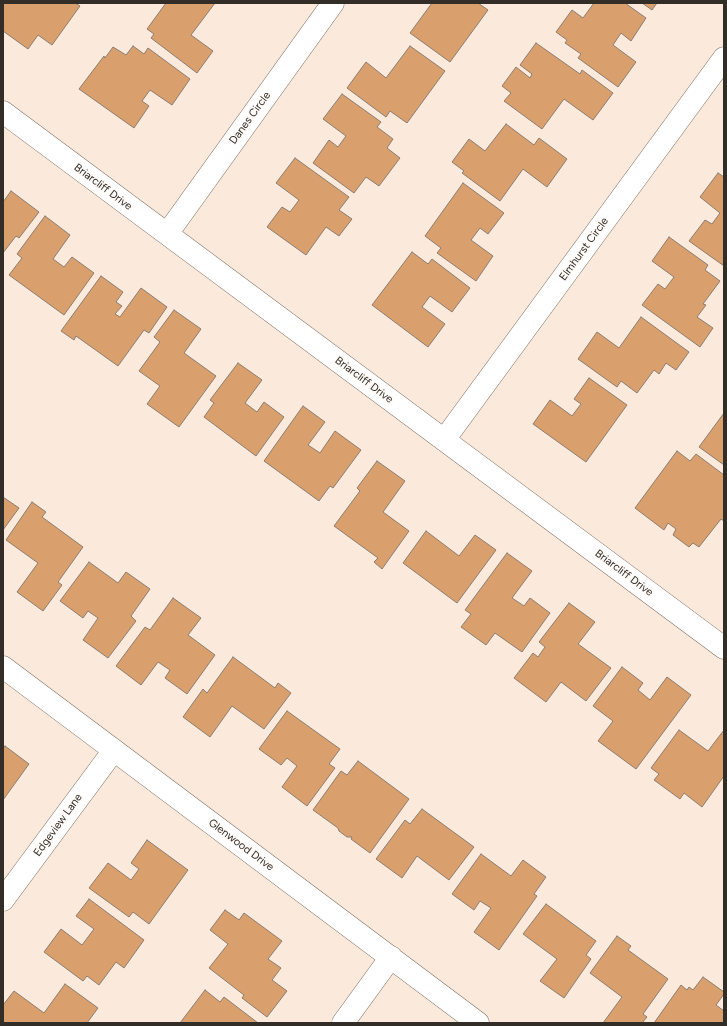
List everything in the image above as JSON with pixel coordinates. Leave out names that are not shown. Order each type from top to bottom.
[{"type":"street","name":"Danes Circle","points":[[167,234],[333,3]]},
{"type":"street","name":"Elmhurst Circle","points":[[444,440],[724,58]]},
{"type":"street","name":"Briarcliff Drive","points":[[3,112],[724,648]]},
{"type":"street","name":"Glenwood Drive","points":[[3,667],[478,1023]]},
{"type":"street","name":"Edgeview Lane","points":[[3,900],[114,750]]},
{"type":"street","points":[[343,1023],[391,957]]},
{"type":"building","points":[[3,3],[75,3],[80,6],[52,45],[38,35],[28,49],[3,31]]},
{"type":"building","points":[[166,3],[215,3],[191,35],[213,51],[197,73],[151,38],[154,34],[147,29]]},
{"type":"building","points":[[432,3],[478,3],[488,10],[450,62],[410,33]]},
{"type":"building","points":[[594,3],[625,3],[646,18],[631,41],[621,33],[613,45],[636,62],[618,87],[578,58],[581,54],[565,43],[567,40],[556,32],[572,10],[583,18]]},
{"type":"building","points":[[642,3],[657,3],[652,10]]},
{"type":"building","points":[[536,43],[580,74],[582,70],[613,93],[593,120],[564,99],[542,129],[504,101],[511,93],[502,86],[516,67],[530,78],[532,74],[520,65]]},
{"type":"building","points":[[133,46],[144,54],[148,48],[190,79],[172,105],[150,90],[142,101],[149,106],[134,128],[79,89],[104,56],[105,58],[113,47],[126,55]]},
{"type":"building","points":[[410,46],[445,71],[407,123],[390,111],[386,117],[347,88],[366,62],[386,78]]},
{"type":"building","points":[[342,94],[381,122],[377,127],[393,139],[387,148],[400,158],[379,186],[366,177],[354,193],[313,163],[329,140],[338,147],[346,136],[323,119]]},
{"type":"building","points":[[506,124],[534,145],[539,138],[567,159],[547,187],[523,169],[500,201],[462,173],[464,171],[452,162],[469,139],[485,151]]},
{"type":"building","points":[[295,158],[349,197],[339,210],[352,219],[339,236],[326,227],[306,255],[267,227],[282,207],[290,212],[299,200],[276,183]]},
{"type":"building","points":[[718,173],[724,177],[724,266],[689,241],[705,220],[712,224],[720,213],[700,197]]},
{"type":"building","points":[[463,183],[504,213],[488,234],[480,228],[471,240],[493,256],[476,281],[437,253],[441,248],[425,236]]},
{"type":"building","points":[[11,191],[39,212],[19,238],[16,236],[3,253],[3,202]]},
{"type":"building","points":[[45,216],[70,235],[53,259],[64,267],[72,257],[94,273],[64,315],[9,275],[22,258],[17,254]]},
{"type":"building","points":[[669,237],[708,265],[705,270],[720,281],[703,304],[706,305],[697,317],[713,328],[700,347],[642,305],[658,284],[665,289],[674,277],[652,261]]},
{"type":"building","points":[[412,252],[428,264],[432,259],[470,288],[452,312],[430,296],[422,307],[445,324],[428,347],[372,305]]},
{"type":"building","points":[[101,276],[123,292],[116,302],[122,306],[115,314],[120,317],[141,288],[167,307],[149,333],[144,330],[118,366],[76,336],[74,340],[61,331]]},
{"type":"building","points":[[174,310],[201,329],[184,353],[216,376],[179,427],[147,404],[160,386],[139,371],[160,342],[154,337]]},
{"type":"building","points":[[641,317],[689,352],[676,370],[666,363],[659,374],[654,370],[637,393],[621,381],[617,387],[578,359],[597,332],[619,348]]},
{"type":"building","points":[[238,363],[262,380],[245,403],[257,412],[264,402],[284,417],[256,456],[204,417],[214,403],[210,400]]},
{"type":"building","points":[[589,378],[627,405],[586,462],[533,424],[550,400],[572,416],[581,404],[574,399]]},
{"type":"building","points":[[303,406],[325,422],[308,445],[320,453],[335,431],[361,450],[333,488],[330,486],[319,501],[264,461]]},
{"type":"building","points":[[724,413],[724,465],[699,447]]},
{"type":"building","points":[[677,451],[690,461],[696,454],[724,475],[724,521],[721,519],[699,547],[693,543],[689,547],[673,535],[676,529],[668,523],[664,530],[635,508]]},
{"type":"building","points":[[377,461],[405,481],[383,512],[409,531],[382,569],[374,562],[378,558],[334,526],[360,491],[357,488]]},
{"type":"building","points":[[3,497],[19,508],[3,530]]},
{"type":"building","points":[[32,502],[46,512],[42,517],[83,547],[58,582],[62,585],[43,611],[17,592],[38,563],[6,540]]},
{"type":"building","points":[[426,531],[459,556],[475,535],[496,550],[457,603],[403,563]]},
{"type":"building","points":[[507,553],[532,571],[512,598],[524,606],[530,598],[550,613],[522,652],[495,633],[486,645],[461,627],[471,614],[465,610]]},
{"type":"building","points":[[89,562],[118,583],[126,572],[150,589],[131,616],[136,621],[108,658],[83,640],[98,618],[88,611],[83,618],[60,601]]},
{"type":"building","points":[[173,598],[201,618],[188,635],[215,655],[187,694],[165,678],[170,670],[158,662],[141,685],[116,666],[145,627],[150,630]]},
{"type":"building","points":[[569,603],[595,622],[578,644],[611,668],[586,701],[561,682],[546,702],[514,678],[533,653],[538,657],[545,647],[539,642]]},
{"type":"building","points":[[233,657],[275,688],[278,683],[291,693],[264,729],[232,706],[210,737],[183,717],[203,689],[207,693]]},
{"type":"building","points":[[622,667],[643,683],[638,690],[650,700],[667,677],[691,695],[636,769],[598,741],[613,721],[593,706]]},
{"type":"building","points":[[287,711],[340,749],[329,764],[335,768],[307,806],[282,787],[297,766],[287,758],[281,765],[259,749]]},
{"type":"building","points":[[679,730],[708,751],[724,730],[724,776],[702,807],[684,793],[680,799],[654,780],[659,774],[651,768]]},
{"type":"building","points":[[5,746],[29,764],[3,800],[3,749]]},
{"type":"building","points":[[358,761],[409,799],[370,853],[351,839],[352,837],[347,837],[339,831],[338,828],[313,810],[341,771],[347,775]]},
{"type":"building","points":[[422,809],[474,847],[449,880],[417,856],[402,878],[376,859],[405,820],[410,824]]},
{"type":"building","points":[[147,840],[188,870],[149,924],[133,912],[129,917],[89,888],[108,863],[131,880],[139,869],[131,863]]},
{"type":"building","points":[[481,854],[511,876],[523,860],[546,877],[534,894],[537,896],[499,950],[474,932],[491,908],[480,901],[474,910],[452,894]]},
{"type":"building","points":[[89,899],[144,940],[124,968],[116,962],[99,985],[87,976],[83,981],[44,952],[61,929],[82,945],[94,929],[76,916]]},
{"type":"building","points":[[546,904],[596,941],[586,955],[591,959],[564,998],[540,981],[557,959],[523,934]]},
{"type":"building","points":[[225,910],[239,920],[244,913],[282,941],[268,959],[281,968],[272,980],[287,991],[267,1017],[242,998],[244,995],[209,968],[228,944],[210,930]]},
{"type":"building","points":[[617,936],[631,946],[628,950],[668,979],[643,1014],[647,1017],[642,1023],[603,1023],[622,997],[590,973]]},
{"type":"building","points":[[703,977],[724,992],[716,1005],[724,1011],[724,1023],[654,1023],[681,985],[687,990],[689,987],[693,990]]},
{"type":"building","points":[[65,984],[98,1008],[87,1023],[3,1023],[3,1005],[14,991],[44,1013]]},
{"type":"building","points":[[205,990],[220,1002],[224,997],[258,1023],[180,1023]]}]
